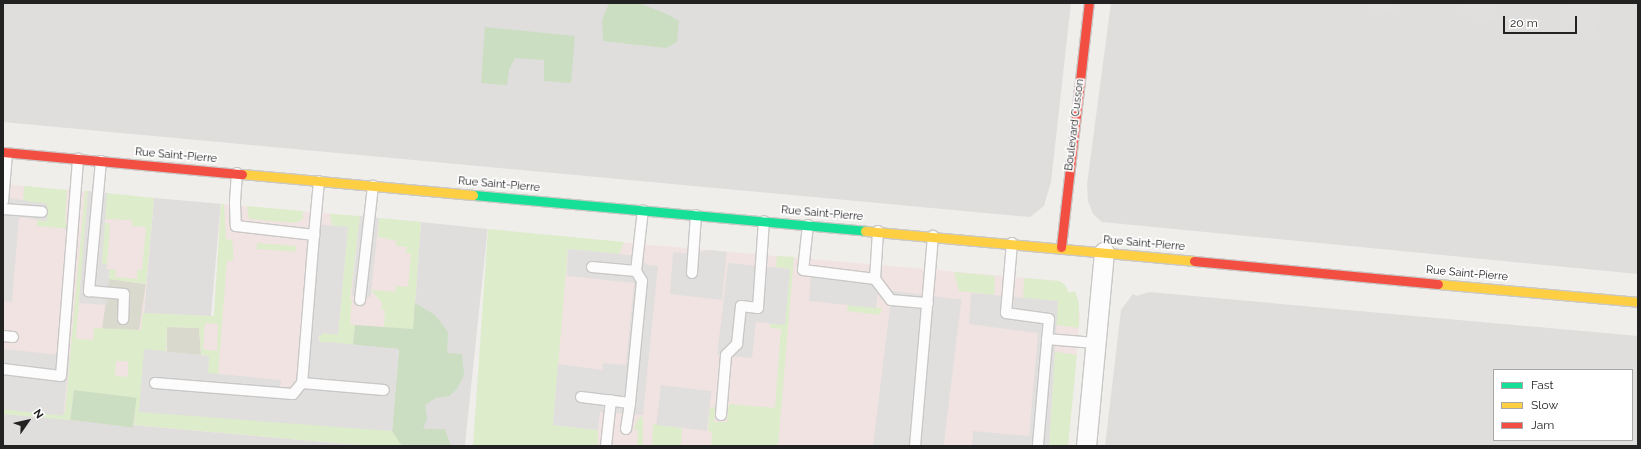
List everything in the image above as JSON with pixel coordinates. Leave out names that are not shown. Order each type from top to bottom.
[{"type":"main road","name":"Boulevard Cusson","points":[[1061,247],[1089,3]]},
{"type":"main road","name":"Rue Saint-Pierre","points":[[5,152],[1061,247],[1638,302]]},
{"type":"street","points":[[1086,446],[1104,252]]},
{"type":"lane","points":[[3,201],[5,152]]},
{"type":"lane","points":[[3,369],[61,376],[78,159]]},
{"type":"lane","points":[[101,161],[88,291],[124,294],[123,319]]},
{"type":"lane","points":[[237,173],[234,203],[236,226],[314,235]]},
{"type":"lane","points":[[155,383],[293,394],[302,383],[319,181]]},
{"type":"lane","points":[[360,300],[373,186]]},
{"type":"lane","points":[[3,209],[42,212]]},
{"type":"lane","points":[[626,429],[642,281],[636,271],[642,210]]},
{"type":"lane","points":[[692,273],[696,215]]},
{"type":"lane","points":[[721,415],[726,356],[737,344],[741,306],[758,308],[764,221]]},
{"type":"lane","points":[[808,225],[803,270],[875,279]]},
{"type":"lane","points":[[878,231],[875,279],[892,300],[928,303]]},
{"type":"lane","points":[[915,446],[933,236]]},
{"type":"lane","points":[[1012,243],[1006,313],[1049,319],[1038,446]]},
{"type":"lane","points":[[592,267],[636,271]]},
{"type":"lane","points":[[1047,339],[1095,343]]},
{"type":"lane","points":[[302,383],[384,390]]},
{"type":"lane","points":[[582,397],[630,403]]},
{"type":"lane","points":[[606,446],[611,400]]},
{"type":"shaded area","points":[[3,3],[1071,3],[1051,182],[1044,206],[1030,217],[3,122]]},
{"type":"shaded area","points":[[1111,3],[1638,3],[1638,274],[1102,222],[1093,214],[1088,201],[1087,184]]},
{"type":"shaded area","points":[[1367,3],[1399,3],[1398,10],[1367,9]]},
{"type":"shaded area","points":[[1458,3],[1496,3],[1495,19],[1458,15]]},
{"type":"shaded area","points":[[1562,3],[1601,3],[1597,35],[1559,30]]},
{"type":"shaded area","points":[[3,184],[154,198],[144,313],[214,316],[221,204],[421,222],[405,446],[371,446],[3,414]]},
{"type":"shaded area","points":[[88,191],[107,193],[102,264],[107,264],[106,269],[109,269],[107,305],[79,303]]},
{"type":"shaded area","points":[[3,197],[47,204],[47,221],[19,217],[12,302],[3,301]]},
{"type":"shaded area","points":[[154,198],[221,204],[211,319],[144,314]]},
{"type":"shaded area","points":[[360,216],[379,218],[371,298],[352,296]]},
{"type":"shaded area","points":[[421,222],[488,229],[465,446],[397,446]]},
{"type":"shaded area","points":[[315,224],[348,227],[338,335],[324,333],[318,337],[319,341],[322,343],[328,342],[399,349],[392,431],[139,412],[144,349],[209,356],[208,373],[281,380],[280,393],[293,394],[302,383]]},
{"type":"shaded area","points":[[562,237],[1059,281],[1065,285],[1069,293],[1075,291],[1080,315],[1068,446],[545,446]]},
{"type":"shaded area","points":[[568,249],[638,256],[648,265],[658,266],[643,415],[600,412],[598,430],[553,425],[558,364],[603,370],[603,363],[626,365],[634,283],[567,276]]},
{"type":"shaded area","points":[[708,250],[727,252],[722,300],[670,294],[673,252],[693,254]]},
{"type":"shaded area","points":[[728,263],[790,269],[785,325],[756,322],[752,358],[717,355]]},
{"type":"shaded area","points":[[811,271],[875,279],[878,291],[876,308],[809,301]]},
{"type":"shaded area","points":[[109,279],[146,284],[139,334],[102,329]]},
{"type":"shaded area","points":[[892,291],[961,300],[943,446],[873,446]]},
{"type":"shaded area","points":[[1149,292],[1638,336],[1638,446],[1105,446],[1121,310],[1133,294],[1137,296]]},
{"type":"shaded area","points":[[971,293],[1058,301],[1049,446],[972,446],[973,431],[1029,436],[1038,333],[969,324]]},
{"type":"shaded area","points":[[167,327],[199,328],[201,355],[167,352]]},
{"type":"shaded area","points":[[3,349],[70,356],[63,416],[3,409]]},
{"type":"shaded area","points":[[661,385],[712,391],[707,431],[656,425]]},
{"type":"shaded area","points":[[3,414],[134,425],[371,446],[3,446]]},
{"type":"green space","points":[[609,3],[639,3],[667,14],[679,21],[677,42],[666,48],[603,41],[602,20]]},
{"type":"green space","points":[[485,27],[575,36],[571,83],[544,81],[544,60],[515,58],[509,70],[507,85],[481,83]]},
{"type":"green space","points":[[24,186],[67,190],[65,223],[69,223],[68,229],[37,226],[37,220],[46,221],[23,200]]},
{"type":"green space","points":[[85,191],[88,191],[76,339],[93,340],[94,328],[141,330],[143,313],[214,316],[221,204],[224,204],[226,239],[232,240],[233,261],[227,261],[218,375],[208,373],[209,356],[201,355],[199,328],[167,327],[166,352],[144,350],[278,420],[392,431],[402,446],[371,446],[134,425],[136,398],[74,390],[70,420],[3,414],[3,409],[65,413]],"holes":[[[205,323],[218,324],[217,351],[203,349]],[[116,361],[128,361],[128,377],[115,376]]]},
{"type":"green space","points":[[107,193],[154,198],[146,284],[109,279],[109,269],[116,270],[115,277],[137,279],[137,270],[142,270],[146,227],[132,226],[132,220],[104,219]]},
{"type":"green space","points":[[247,206],[303,211],[303,219],[296,223],[249,219]]},
{"type":"green space","points":[[330,214],[360,216],[350,299],[352,299],[350,324],[355,325],[353,345],[328,342],[322,343],[318,337],[324,333],[338,334],[348,227],[332,226]]},
{"type":"green space","points":[[379,218],[421,222],[413,329],[384,327],[385,310],[381,310],[382,303],[371,290],[395,292],[396,286],[408,287],[411,254],[406,253],[407,247],[396,246],[397,241],[378,237]]},
{"type":"green space","points":[[104,222],[110,224],[107,264],[102,264]]},
{"type":"green space","points":[[488,229],[624,242],[619,254],[568,249],[553,425],[598,430],[598,446],[473,446]]},
{"type":"green space","points":[[257,243],[296,246],[295,252],[257,249]]},
{"type":"green space","points":[[777,256],[794,257],[778,446],[711,446],[712,432],[708,431],[710,408],[715,407],[714,422],[727,422],[729,404],[775,408],[781,329],[770,328],[770,323],[790,269],[776,267]]},
{"type":"green space","points":[[954,272],[995,276],[994,295],[959,291]]},
{"type":"green space","points":[[1024,278],[1059,281],[1065,285],[1069,293],[1075,291],[1079,304],[1079,328],[1056,325],[1057,301],[1023,298]]},
{"type":"green space","points":[[415,303],[435,315],[448,332],[447,353],[462,354],[464,375],[457,389],[449,396],[436,398],[425,405],[427,419],[423,429],[445,429],[451,446],[402,446],[392,431],[399,349],[353,345],[355,325],[413,329]]},
{"type":"green space","points":[[848,305],[882,308],[880,315],[847,311]]},
{"type":"green space","points":[[1055,352],[1077,355],[1068,446],[1049,446]]},
{"type":"green space","points":[[74,390],[137,398],[133,427],[70,420]]},
{"type":"green space","points":[[641,416],[643,418],[643,446],[637,446],[638,430],[634,430],[636,422]]},
{"type":"green space","points":[[653,424],[682,428],[681,446],[652,446]]},
{"type":"traffic: fast","points":[[473,195],[865,231]]},
{"type":"traffic: slow","points":[[242,174],[473,195]]},
{"type":"traffic: slow","points":[[865,231],[1194,261]]},
{"type":"traffic: slow","points":[[1438,284],[1638,302]]},
{"type":"traffic: jam","points":[[1061,247],[1089,3]]},
{"type":"traffic: jam","points":[[3,152],[242,174]]},
{"type":"traffic: jam","points":[[1194,261],[1438,284]]}]
